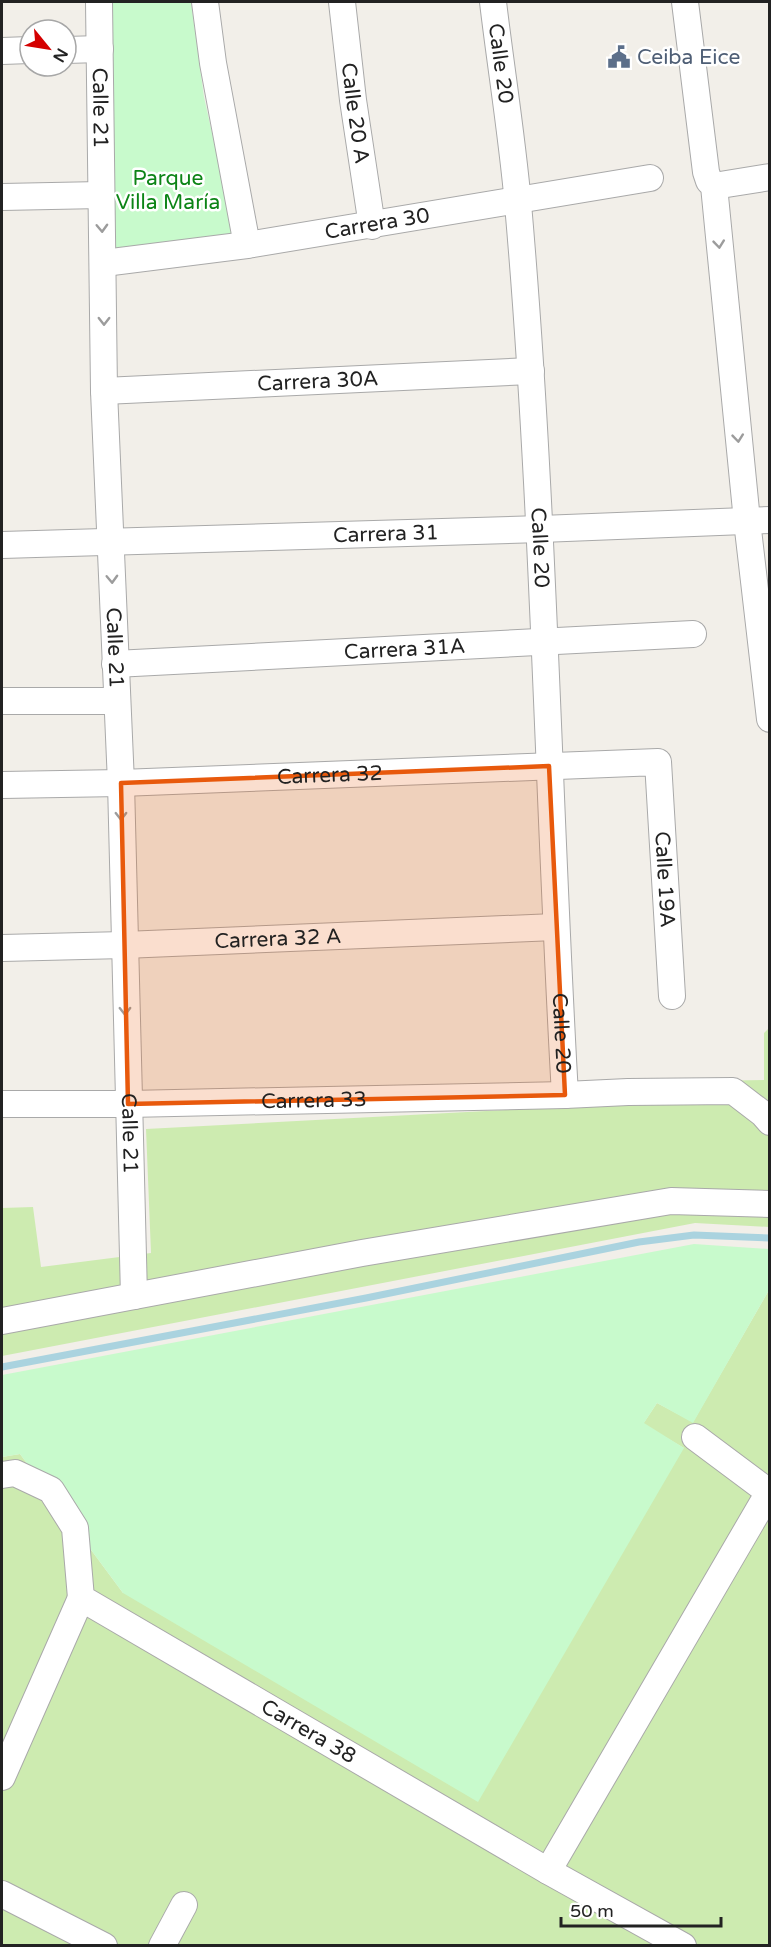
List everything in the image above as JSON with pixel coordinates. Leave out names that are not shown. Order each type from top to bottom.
[{"type":"street","name":"Calle 21","points":[[99,2],[104,391],[121,783],[134,1296]]},
{"type":"street","points":[[205,2],[213,63],[247,245]]},
{"type":"street","name":"Calle 20 A","points":[[342,2],[353,100],[372,226]]},
{"type":"street","name":"Calle 20","points":[[492,2],[518,201],[531,371],[541,529],[555,927],[565,1095]]},
{"type":"street","points":[[685,2],[706,172],[709,181],[714,186],[758,521],[770,719]]},
{"type":"street","points":[[78,50],[100,49]]},
{"type":"street","points":[[2,51],[18,50]]},
{"type":"street","points":[[714,186],[770,177]]},
{"type":"street","name":"Carrera 30","points":[[104,263],[372,226],[650,178]]},
{"type":"street","points":[[2,197],[101,195]]},
{"type":"street","name":"Carrera 30A","points":[[104,391],[531,371]]},
{"type":"street","name":"Carrera 31","points":[[2,545],[758,521]]},
{"type":"street","name":"Carrera 31A","points":[[115,663],[693,634]]},
{"type":"street","points":[[2,701],[117,701]]},
{"type":"street","name":"Carrera 32","points":[[2,785],[121,783],[658,762]]},
{"type":"street","name":"Calle 19A","points":[[658,762],[672,996]]},
{"type":"street","name":"Carrera 32 A","points":[[2,948],[555,927]]},
{"type":"street","name":"Carrera 33","points":[[2,1104],[128,1104],[733,1091],[770,1122]]},
{"type":"street","points":[[2,1321],[362,1253],[671,1201],[770,1204]]},
{"type":"street","points":[[548,1871],[769,1492],[694,1437]]},
{"type":"street","points":[[2,1475],[15,1473],[51,1490],[75,1528],[81,1598],[2,1776]]},
{"type":"street","name":"Carrera 38","points":[[81,1598],[669,1942]]},
{"type":"street","points":[[2,1894],[104,1946]]},
{"type":"street","points":[[162,1946],[184,1905]]},
{"type":"highlighted area","points":[[549,766],[565,1095],[128,1104],[121,783]]},
{"type":"green space","name":"Parque Villa María","points":[[111,2],[191,2],[204,97],[235,236],[113,254]]},
{"type":"green space","points":[[769,1028],[769,1227],[695,1223],[2,1356],[2,1208],[33,1207],[41,1267],[151,1253],[146,1129],[637,1103],[642,1082],[764,1080],[764,1033]]},
{"type":"green space","points":[[694,1244],[769,1249],[769,1290],[693,1423],[657,1403],[644,1423],[684,1448],[478,1802],[123,1593],[20,1454],[2,1457],[2,1375]]},
{"type":"green space","points":[[769,1290],[769,1945],[2,1946],[2,1457],[20,1454],[123,1593],[684,1448],[643,1424],[657,1403],[693,1422]]},
{"type":"waterway","points":[[2,1367],[366,1298],[639,1242],[694,1235],[770,1238]]},
{"type":"place","name":"Ceiba Eice","points":[[619,57]]}]
